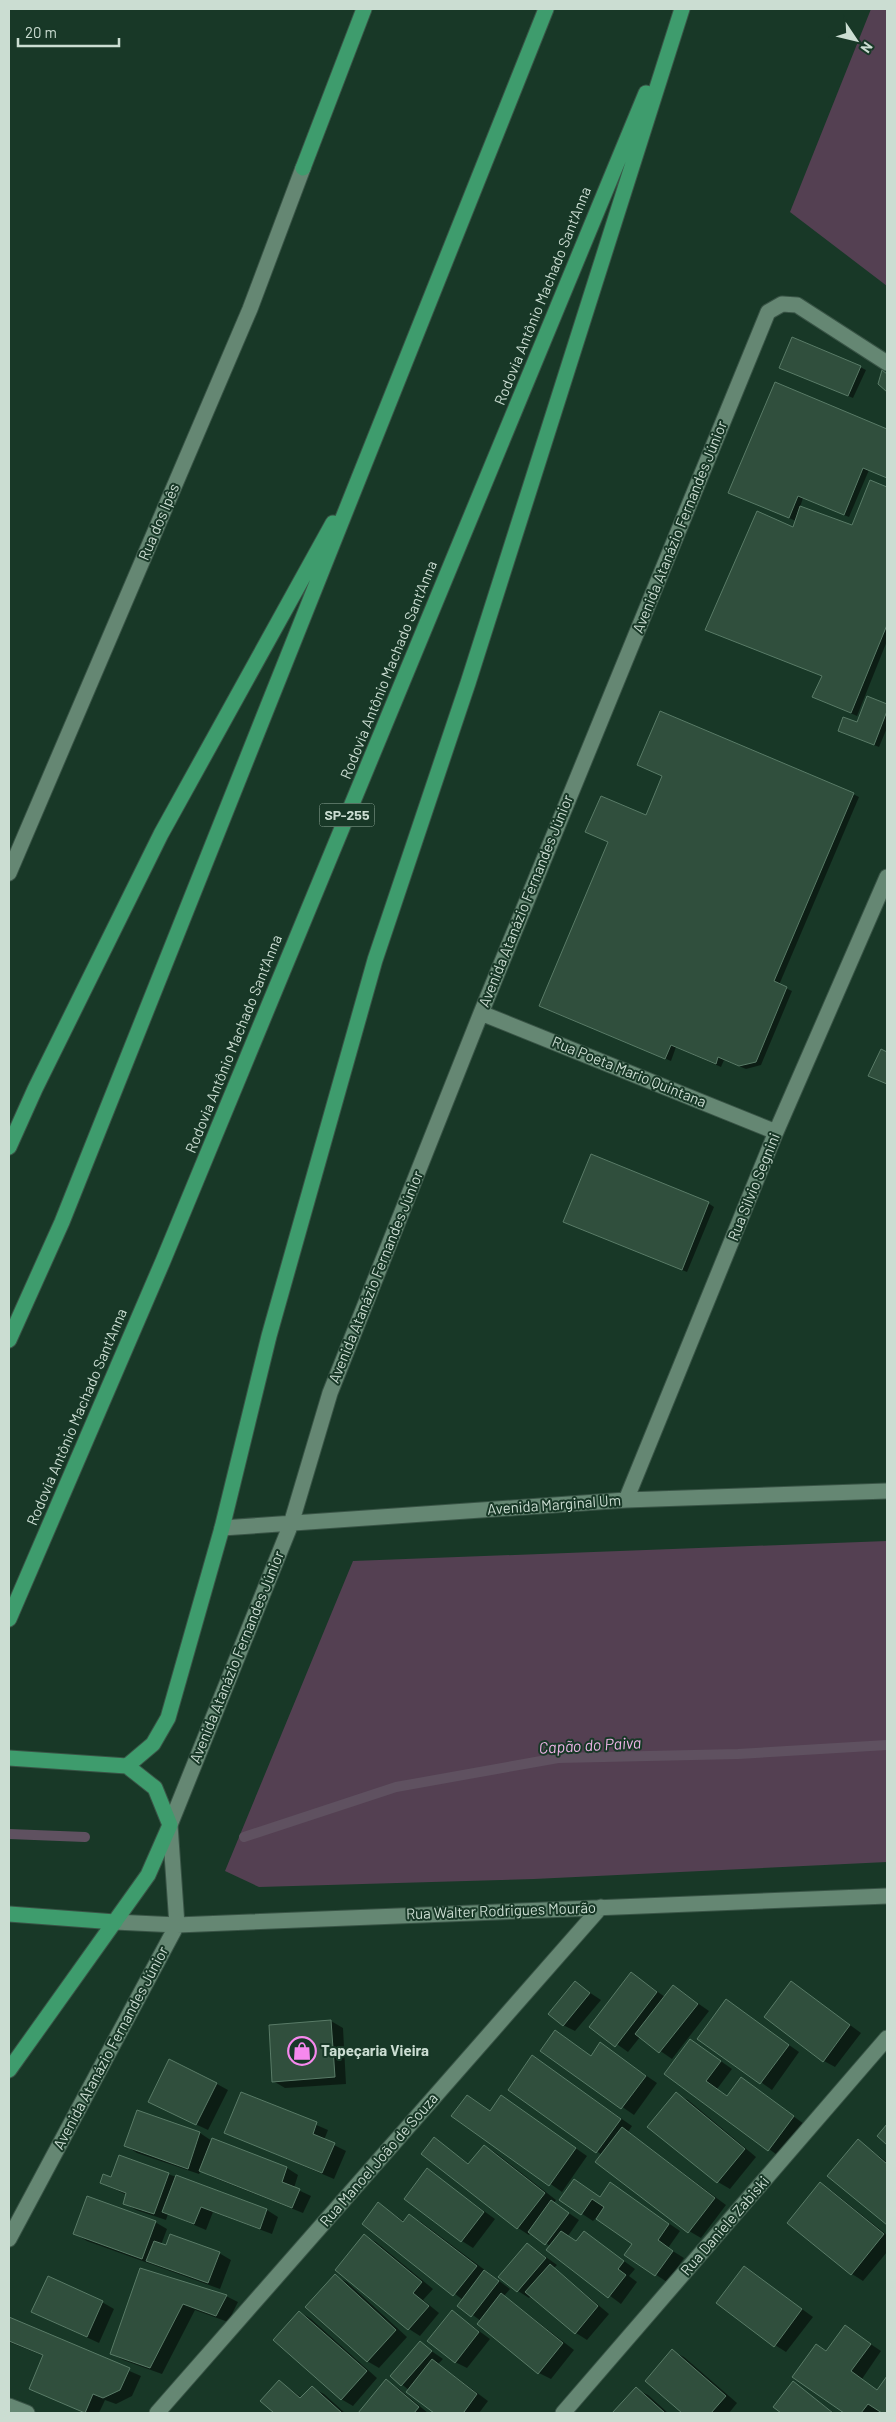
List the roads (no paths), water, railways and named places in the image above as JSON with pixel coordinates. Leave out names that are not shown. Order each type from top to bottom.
[{"type":"highway","points":[[303,168],[364,9]]},
{"type":"highway","points":[[9,1340],[62,1222],[546,9]]},
{"type":"highway","points":[[127,1766],[153,1744],[168,1718],[222,1528],[269,1336],[376,960],[474,664],[681,9]]},
{"type":"highway","name":"Rodovia Antônio Machado Sant'Anna","points":[[9,1619],[163,1261],[681,9]]},
{"type":"highway","points":[[9,1147],[35,1089],[161,834],[332,524],[503,120]]},
{"type":"highway","points":[[9,1758],[127,1766],[155,1788],[170,1825],[148,1875],[9,2070]]},
{"type":"highway","points":[[9,1914],[115,1922]]},
{"type":"street","name":"Rua dos Ipês","points":[[9,874],[250,309],[303,168]]},
{"type":"street","name":"Avenida Atanázio Fernandes Júnior","points":[[9,2239],[177,1925],[170,1825],[291,1524],[330,1393],[481,1013],[768,312],[782,304],[797,306],[887,363]]},
{"type":"street","name":"Rua Silvio Segnini","points":[[626,1500],[776,1132],[887,877]]},
{"type":"street","name":"Rua Poeta Mario Quintana","points":[[481,1013],[776,1132]]},
{"type":"street","name":"Avenida Marginal Um","points":[[222,1528],[626,1500],[887,1491]]},
{"type":"street","name":"Rua Walter Rodrigues Mourão","points":[[115,1922],[177,1925],[887,1896]]},
{"type":"street","name":"Rua Manoel João de Souza","points":[[157,2413],[601,1907]]},
{"type":"street","name":"Rua Daniele Zabiski","points":[[563,2413],[887,2038]]},
{"type":"street","points":[[9,2406],[27,2413]]},
{"type":"waterway","name":"Capão do Paiva","points":[[244,1837],[396,1787],[558,1758],[738,1754],[887,1745]]},
{"type":"waterway","points":[[9,1834],[85,1837]]},
{"type":"place","name":"Tapeçaria Vieira","points":[[302,2051]]}]
